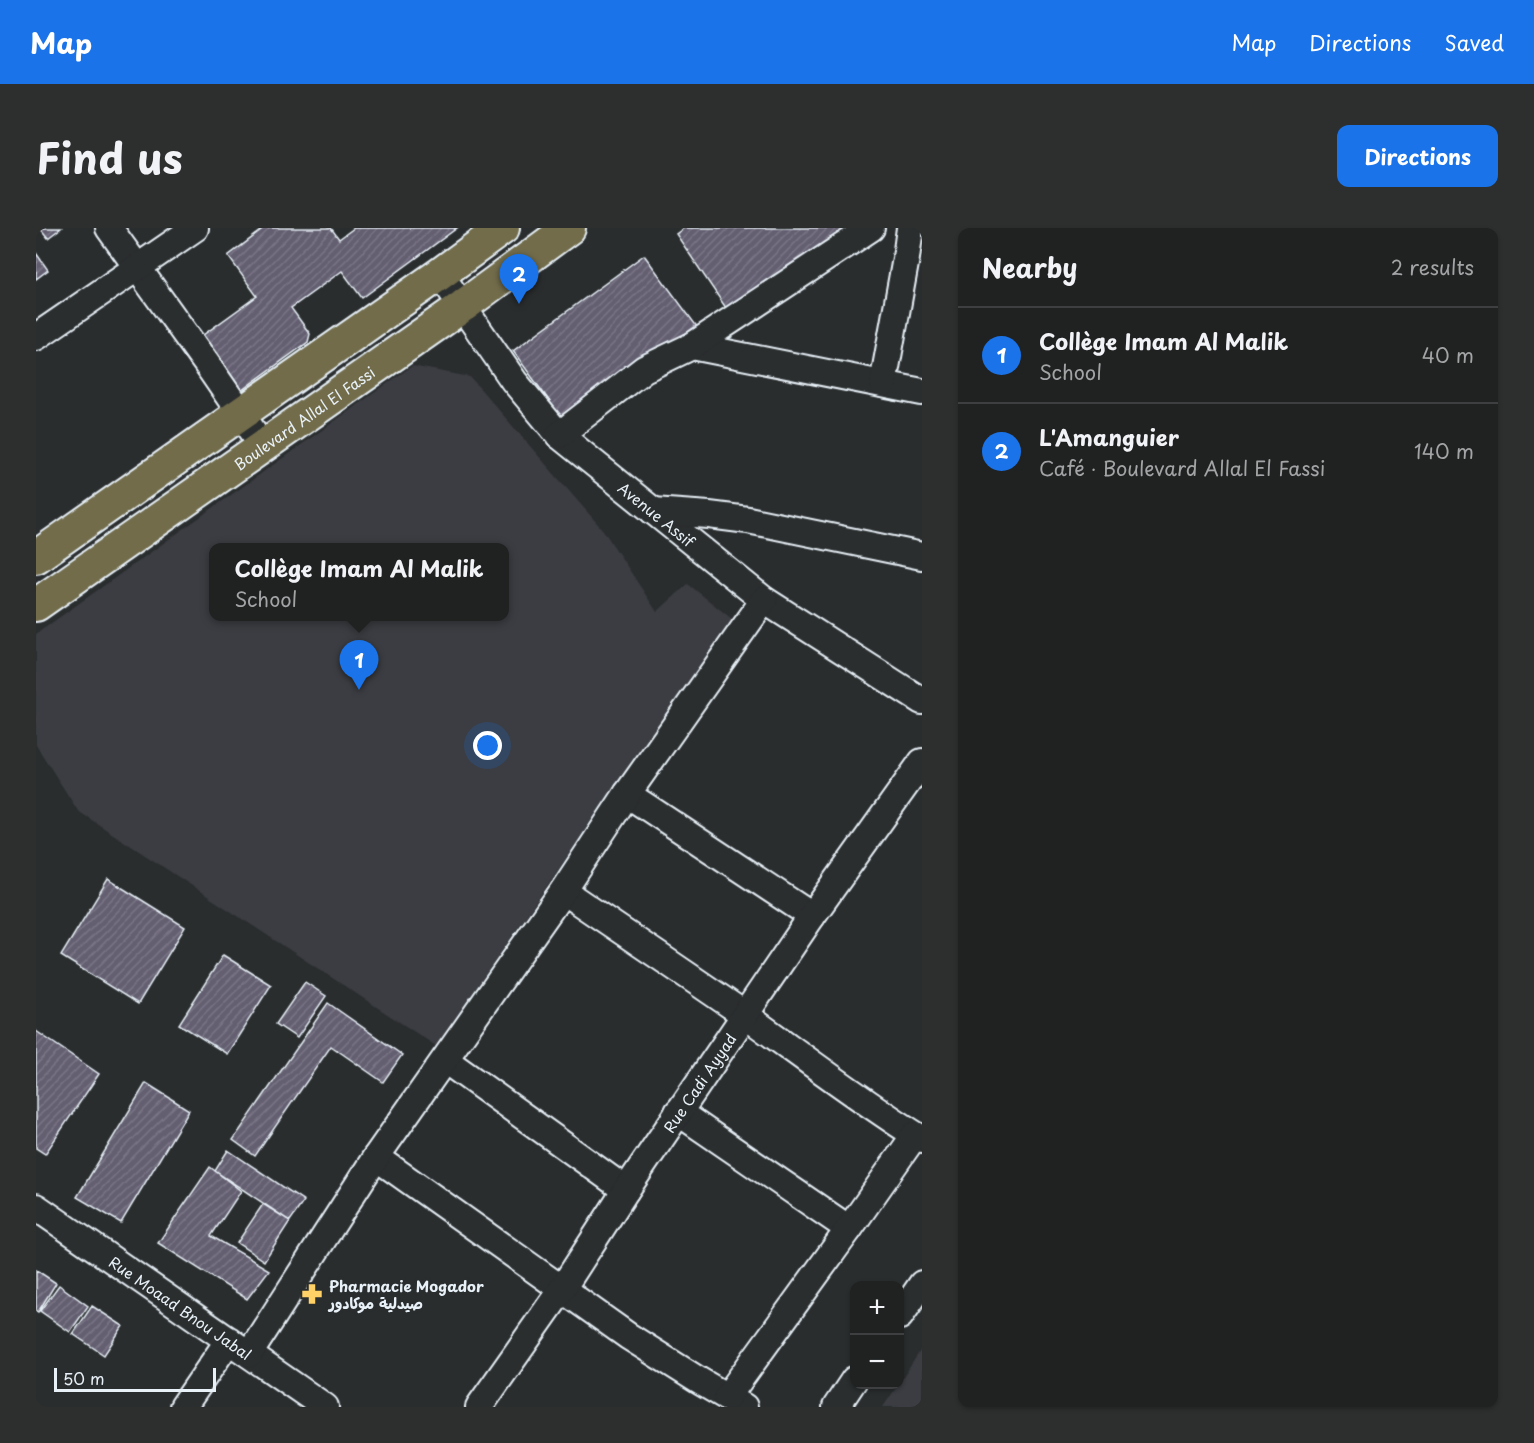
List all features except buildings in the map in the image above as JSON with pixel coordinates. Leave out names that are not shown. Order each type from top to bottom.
[{"type":"main road","points":[[36,557],[503,228]]},
{"type":"main road","name":"Boulevard Allal El Fassi","points":[[36,605],[463,306],[569,228]]},
{"type":"street","points":[[109,228],[263,446]]},
{"type":"street","points":[[36,337],[195,228]]},
{"type":"street","points":[[559,435],[644,369],[692,346],[871,228]]},
{"type":"street","points":[[883,384],[910,228]]},
{"type":"street","name":"Avenue Assif","points":[[440,274],[514,381],[559,435],[764,600],[922,701]]},
{"type":"street","points":[[692,346],[922,392]]},
{"type":"street","points":[[652,511],[748,520],[922,556]]},
{"type":"street","points":[[183,1407],[239,1347],[376,1157],[764,600]]},
{"type":"street","name":"Rue Cadi Ayyad","points":[[479,1407],[562,1289],[678,1112],[746,1016],[812,916],[922,762]]},
{"type":"street","points":[[627,794],[812,916]]},
{"type":"street","points":[[376,1157],[628,1336],[736,1402],[849,1229],[919,1137],[563,891]]},
{"type":"street","points":[[445,1060],[626,1190]]},
{"type":"street","points":[[678,1112],[849,1229]]},
{"type":"street","name":"Rue Moaad Bnou Jabal","points":[[36,1207],[325,1407]]},
{"type":"street","points":[[904,1310],[922,1284]]},
{"type":"street","points":[[836,1407],[850,1387]]},
{"type":"shaded area","points":[[412,366],[470,377],[603,530],[657,612],[688,584],[732,619],[436,1046],[78,811],[36,745],[36,634]]},
{"type":"shaded area","points":[[922,1348],[922,1407],[883,1407],[895,1389],[904,1389],[904,1376]]},
{"type":"place","name":"L'Amanguier","points":[[519,304]]},
{"type":"place","name":"Collège Imam Al Malik","points":[[359,690]]},
{"type":"place","name":"Pharmacie Mogador صيدلية موكادور","points":[[312,1294]]}]
